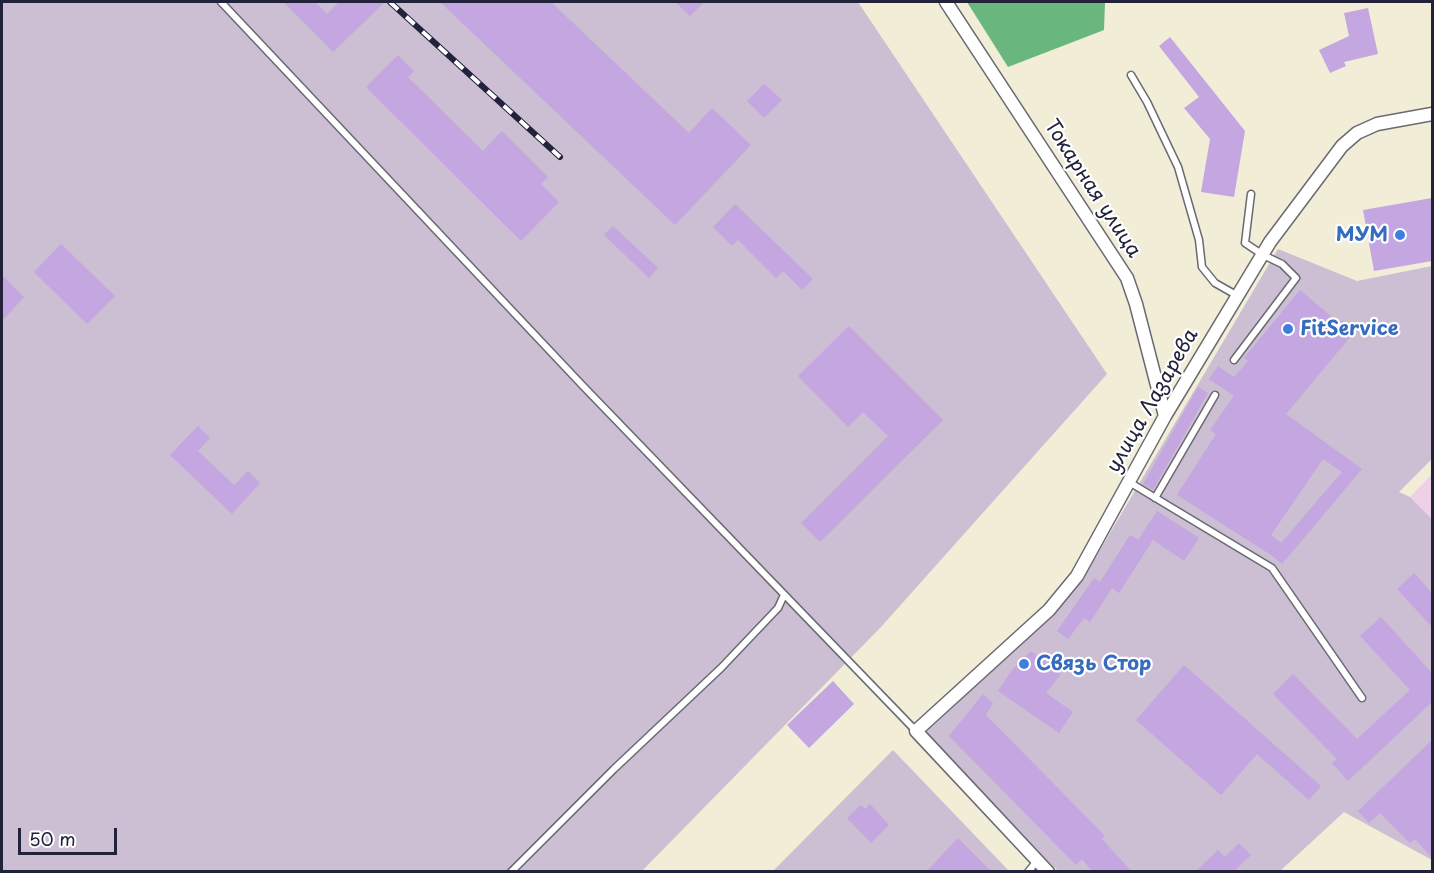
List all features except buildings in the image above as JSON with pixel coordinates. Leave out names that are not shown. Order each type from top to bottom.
[{"type":"street","name":"Токарная улица","points":[[946,2],[1127,278],[1165,416]]},
{"type":"street","name":"улица Лазарева","points":[[916,731],[1049,610],[1077,576],[1165,416],[1263,255],[1342,146],[1357,133],[1377,124],[1432,114]]},
{"type":"street","points":[[916,731],[1048,872]]},
{"type":"lane","points":[[221,2],[591,394],[916,731]]},
{"type":"lane","points":[[1131,75],[1147,102],[1178,167],[1199,240],[1202,267],[1215,283],[1238,296]]},
{"type":"lane","points":[[1234,360],[1296,278],[1282,264],[1245,243],[1251,194]]},
{"type":"lane","points":[[1155,498],[1215,395]]},
{"type":"lane","points":[[1129,482],[1272,568],[1362,698]]},
{"type":"lane","points":[[511,872],[614,769],[721,668],[778,608],[784,595]]},
{"type":"lane","points":[[1028,872],[1037,861]]},
{"type":"shaded area","points":[[2,2],[858,2],[1107,374],[880,628],[642,871],[2,872]]},
{"type":"shaded area","points":[[1278,249],[1357,281],[1432,266],[1432,459],[1399,492],[1410,497],[1432,519],[1432,860],[1344,812],[1280,871],[1058,871],[926,732],[1053,615],[1081,582]]},
{"type":"shaded area","points":[[1432,474],[1432,519],[1410,497]]},
{"type":"shaded area","points":[[893,750],[1009,871],[772,872]]},
{"type":"green space","points":[[967,2],[1105,2],[1104,30],[1008,67]]},
{"type":"railway","points":[[390,2],[560,157]]},
{"type":"place","name":"МУМ","points":[[1400,235]]},
{"type":"place","name":"FitService","points":[[1288,329]]},
{"type":"place","name":"Связь Стор","points":[[1024,664]]}]
